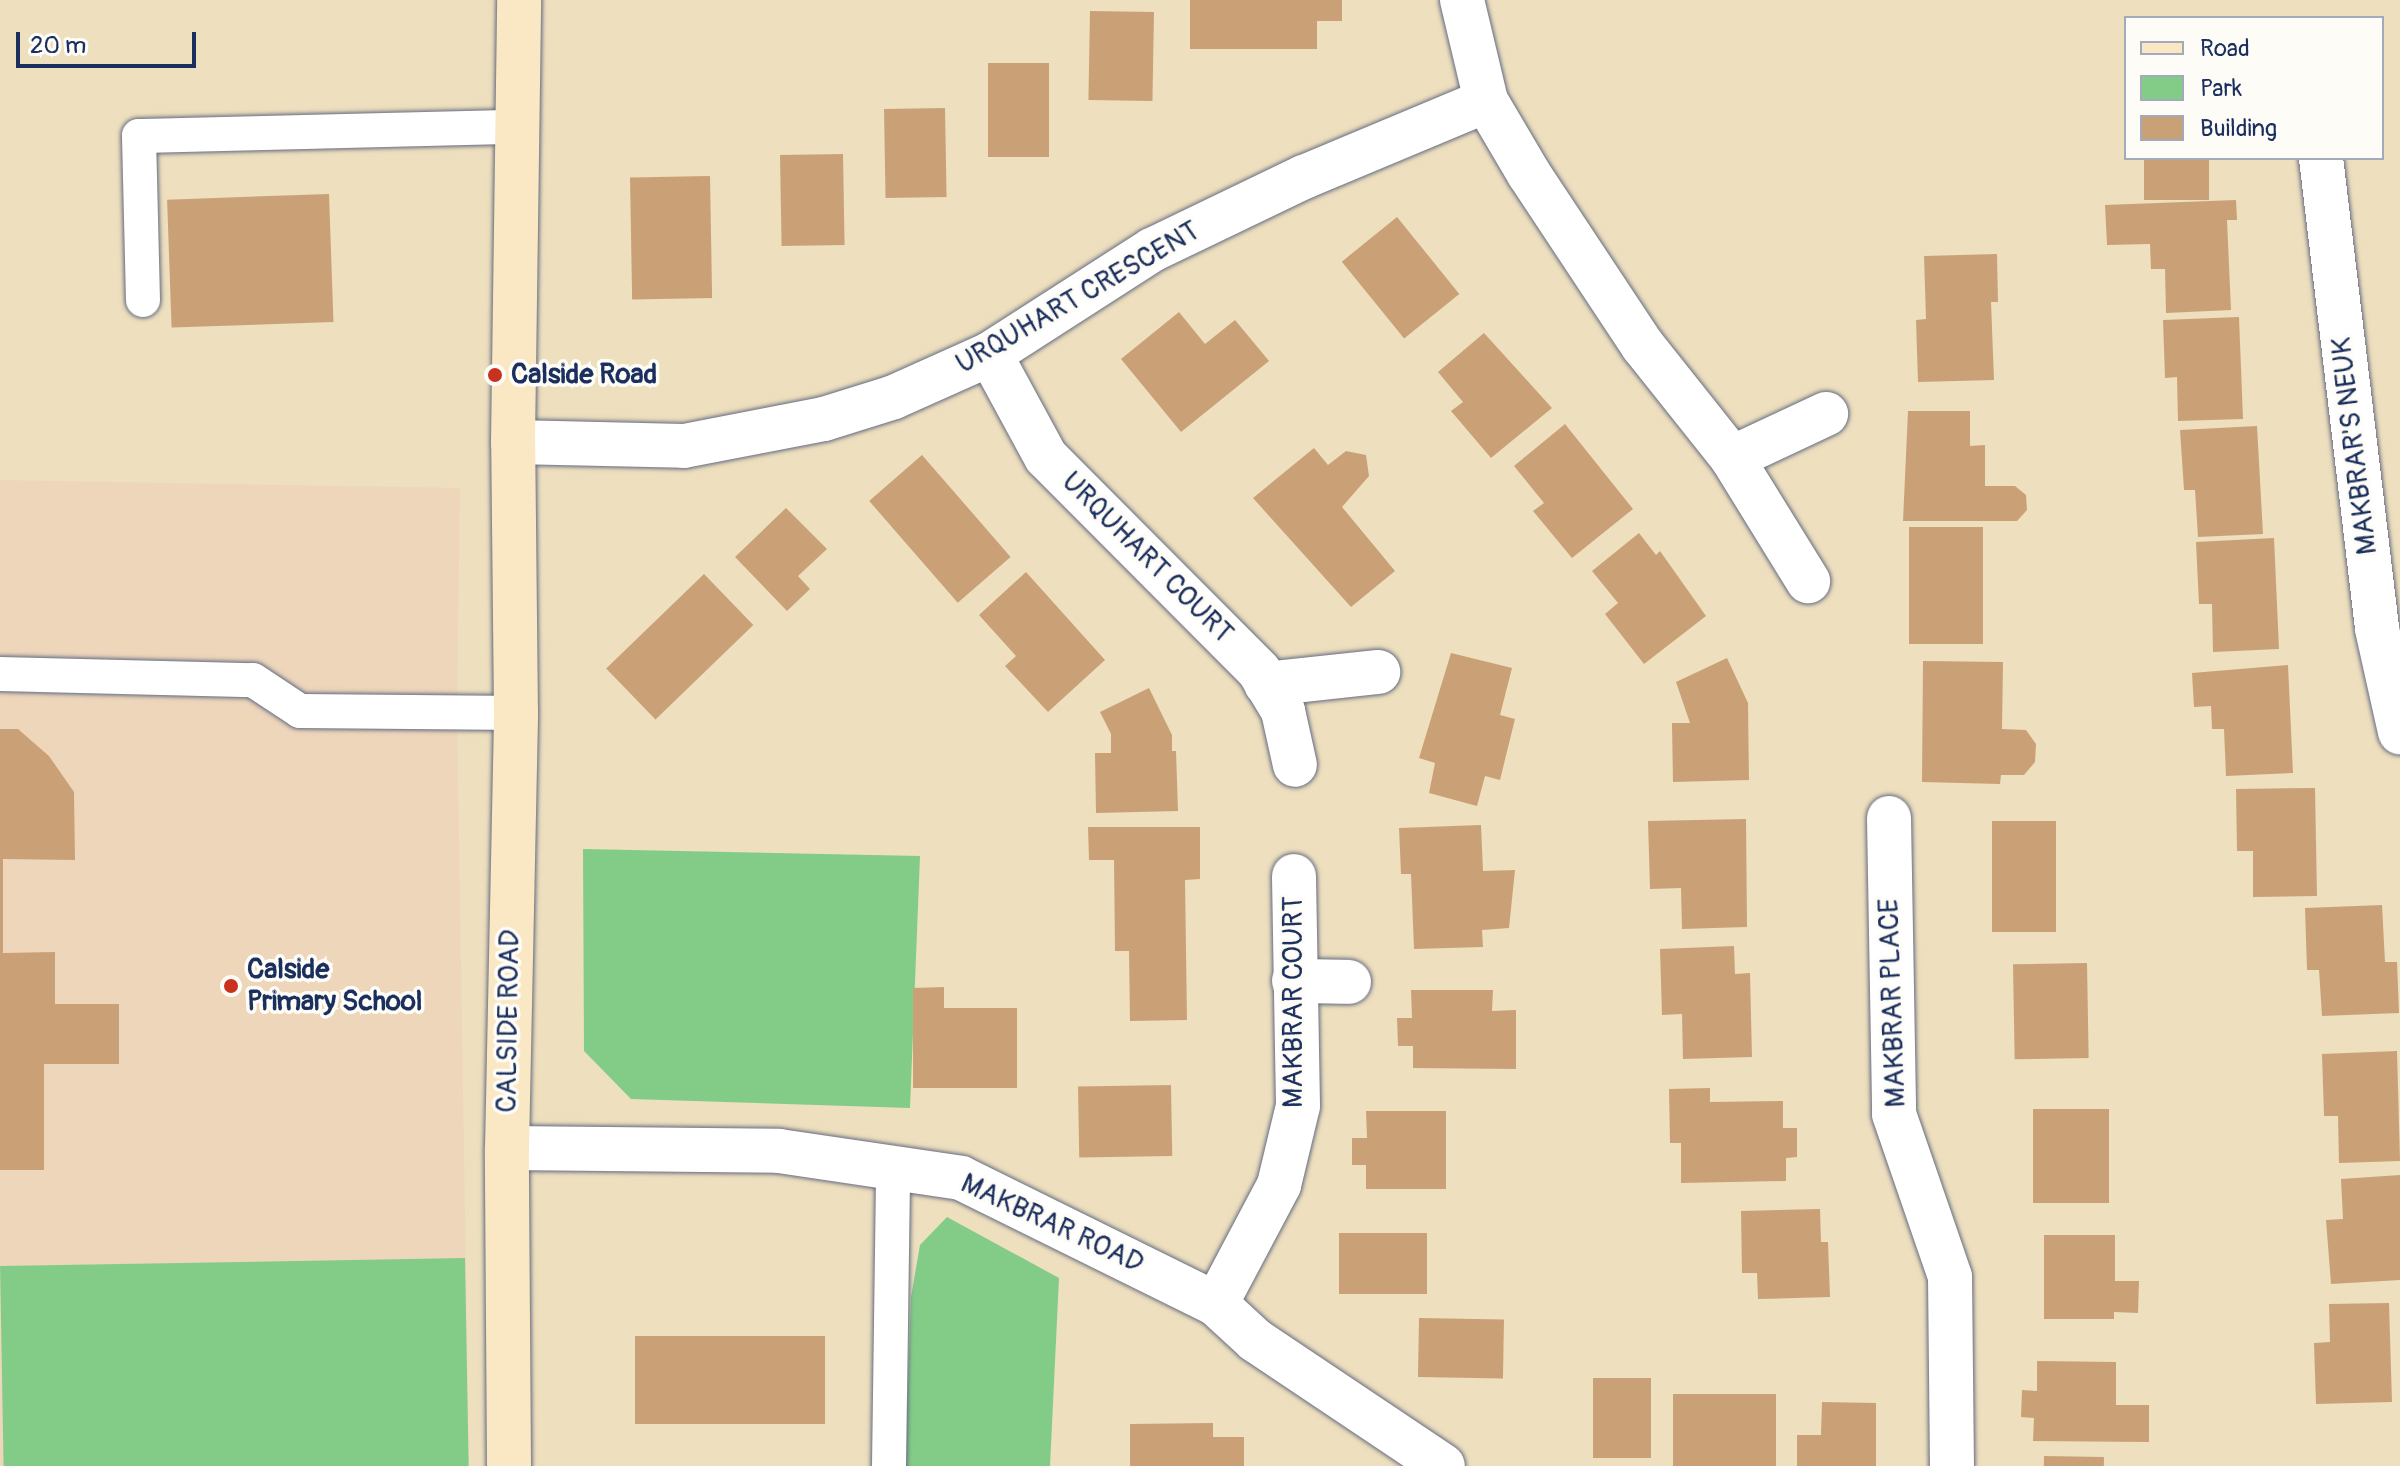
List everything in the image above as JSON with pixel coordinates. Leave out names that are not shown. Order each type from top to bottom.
[{"type":"street","name":"CALSIDE ROAD","points":[[509,1466],[507,1148],[516,713],[513,442],[520,127],[519,0]]},
{"type":"street","points":[[1462,0],[1486,101],[1643,346],[1732,458],[1808,581]]},
{"type":"street","name":"URQUHART CRESCENT","points":[[513,442],[684,446],[752,435],[894,397],[990,354],[1152,250],[1304,177],[1486,101]]},
{"type":"street","name":"MAKBRAR'S NEUK","points":[[2321,160],[2377,629],[2400,732]]},
{"type":"street","name":"URQUHART COURT","points":[[990,354],[1046,457],[1159,573],[1217,623],[1266,684],[1283,711],[1295,765]]},
{"type":"street","points":[[1732,458],[1826,414]]},
{"type":"street","points":[[1266,684],[1378,672]]},
{"type":"street","name":"MAKBRAR PLACE","points":[[1889,818],[1894,1114],[1950,1277],[1952,1466]]},
{"type":"street","name":"MAKBRAR COURT","points":[[1216,1304],[1279,1185],[1298,1106],[1294,876]]},
{"type":"street","points":[[1294,981],[1349,982]]},
{"type":"street","name":"MAKBRAR ROAD","points":[[507,1148],[779,1151],[961,1178],[1216,1304],[1255,1340],[1443,1466]]},
{"type":"lane","points":[[143,300],[139,136],[520,127]]},
{"type":"lane","points":[[0,674],[253,680],[300,711],[516,713]]},
{"type":"lane","points":[[889,1466],[893,1168]]},
{"type":"shaded area","name":"Calside Primary School","points":[[0,480],[460,488],[457,713],[469,1466],[0,1466]]},
{"type":"green space","points":[[583,849],[920,856],[910,1108],[631,1099],[584,1051]]},
{"type":"green space","points":[[947,1217],[1059,1278],[1050,1466],[905,1466],[911,1297],[920,1245]]},
{"type":"green space","points":[[465,1258],[469,1466],[4,1466],[0,1266]]},
{"type":"building","points":[[1190,0],[1342,0],[1342,21],[1317,21],[1317,49],[1190,49]]},
{"type":"building","points":[[1090,11],[1154,12],[1152,101],[1088,100]]},
{"type":"building","points":[[988,63],[1049,63],[1049,157],[988,157]]},
{"type":"building","points":[[945,108],[947,197],[886,198],[884,109]]},
{"type":"building","points":[[843,154],[845,245],[782,246],[780,155]]},
{"type":"building","points":[[2144,160],[2209,160],[2209,200],[2144,200]]},
{"type":"building","points":[[710,176],[712,298],[632,299],[630,177]]},
{"type":"building","points":[[329,194],[333,322],[172,328],[167,200]]},
{"type":"building","points":[[2236,200],[2237,220],[2227,220],[2231,310],[2166,313],[2165,269],[2151,269],[2150,244],[2107,245],[2105,205]]},
{"type":"building","points":[[1397,217],[1459,294],[1404,339],[1342,262]]},
{"type":"building","points":[[1997,254],[1998,302],[1991,302],[1994,380],[1918,382],[1916,320],[1926,319],[1924,256]]},
{"type":"building","points":[[1179,312],[1205,344],[1235,320],[1269,361],[1181,432],[1121,359]]},
{"type":"building","points":[[2239,317],[2243,419],[2178,421],[2177,377],[2165,378],[2163,320]]},
{"type":"building","points":[[1484,333],[1552,408],[1491,458],[1451,411],[1463,402],[1438,372]]},
{"type":"building","points":[[1908,411],[1970,411],[1970,446],[1985,445],[1985,486],[2015,486],[2026,495],[2027,510],[2017,521],[1903,521]]},
{"type":"building","points":[[1565,424],[1633,509],[1572,558],[1533,511],[1544,503],[1514,466]]},
{"type":"building","points":[[2257,426],[2263,534],[2198,537],[2195,490],[2184,490],[2180,430]]},
{"type":"building","points":[[1314,448],[1328,465],[1346,451],[1366,455],[1369,476],[1342,507],[1395,571],[1351,607],[1253,498]]},
{"type":"building","points":[[922,455],[1011,557],[958,603],[869,501]]},
{"type":"building","points":[[786,508],[827,549],[798,576],[810,589],[787,611],[735,557]]},
{"type":"building","points":[[1909,527],[1983,527],[1983,644],[1909,644]]},
{"type":"building","points":[[1639,533],[1656,555],[1660,551],[1706,616],[1644,664],[1605,614],[1618,603],[1592,571]]},
{"type":"building","points":[[2274,538],[2279,649],[2213,652],[2212,604],[2199,604],[2196,542]]},
{"type":"building","points":[[1026,572],[1105,660],[1048,712],[1005,666],[1016,656],[979,615]]},
{"type":"building","points":[[704,574],[753,625],[655,720],[606,668]]},
{"type":"building","points":[[1451,653],[1512,668],[1500,715],[1515,719],[1500,780],[1485,776],[1477,806],[1429,793],[1435,763],[1419,758]]},
{"type":"building","points":[[1727,658],[1748,703],[1749,780],[1673,782],[1672,723],[1690,723],[1676,682]]},
{"type":"building","points":[[1923,661],[2003,662],[2002,729],[2026,730],[2036,744],[2035,762],[2024,775],[2001,775],[2000,784],[1922,782]]},
{"type":"building","points":[[2288,665],[2293,773],[2226,776],[2224,729],[2212,729],[2211,706],[2194,707],[2192,673]]},
{"type":"building","points":[[1149,688],[1172,735],[1172,751],[1176,751],[1178,811],[1096,813],[1095,753],[1111,753],[1111,734],[1100,712]]},
{"type":"building","points":[[0,729],[18,729],[49,756],[74,792],[75,860],[3,859],[3,953],[55,952],[55,1004],[119,1004],[119,1064],[44,1064],[44,1170],[0,1170]]},
{"type":"building","points":[[2315,788],[2317,896],[2253,897],[2253,851],[2237,851],[2236,789]]},
{"type":"building","points":[[1746,819],[1747,927],[1682,929],[1681,888],[1650,889],[1648,821]]},
{"type":"building","points":[[1992,821],[2056,821],[2056,932],[1992,932]]},
{"type":"building","points":[[1481,825],[1483,871],[1515,870],[1509,928],[1482,930],[1483,947],[1414,949],[1411,874],[1401,874],[1399,828]]},
{"type":"building","points":[[1088,827],[1200,827],[1200,879],[1185,880],[1187,1020],[1130,1021],[1129,951],[1115,951],[1114,860],[1089,860]]},
{"type":"building","points":[[2382,905],[2385,962],[2397,962],[2399,1013],[2322,1016],[2319,970],[2307,970],[2305,908]]},
{"type":"building","points":[[1734,946],[1735,974],[1750,973],[1752,1057],[1683,1059],[1682,1014],[1662,1015],[1660,949]]},
{"type":"building","points":[[2087,963],[2089,1058],[2015,1059],[2013,964]]},
{"type":"building","points":[[944,987],[944,1008],[1017,1008],[1017,1088],[913,1088],[913,988]]},
{"type":"building","points":[[1411,990],[1493,990],[1492,1011],[1516,1010],[1516,1069],[1413,1068],[1413,1046],[1398,1046],[1397,1018],[1412,1018]]},
{"type":"building","points":[[2397,1051],[2400,1161],[2339,1163],[2338,1116],[2324,1116],[2322,1054]]},
{"type":"building","points":[[1171,1085],[1172,1156],[1079,1158],[1078,1087]]},
{"type":"building","points":[[1710,1088],[1710,1102],[1783,1101],[1783,1128],[1797,1128],[1797,1157],[1786,1158],[1786,1181],[1681,1183],[1681,1143],[1670,1143],[1669,1089]]},
{"type":"building","points":[[2033,1109],[2109,1109],[2109,1203],[2033,1203]]},
{"type":"building","points":[[1366,1111],[1446,1111],[1446,1189],[1366,1189],[1366,1165],[1352,1165],[1352,1138],[1367,1138]]},
{"type":"building","points":[[2400,1175],[2400,1280],[2331,1284],[2326,1220],[2343,1219],[2341,1179]]},
{"type":"building","points":[[1820,1209],[1821,1242],[1828,1242],[1830,1297],[1758,1299],[1757,1273],[1742,1273],[1741,1211]]},
{"type":"building","points":[[1339,1233],[1427,1233],[1427,1294],[1339,1294]]},
{"type":"building","points":[[2044,1235],[2115,1235],[2115,1281],[2139,1281],[2138,1313],[2114,1312],[2114,1319],[2044,1319]]},
{"type":"building","points":[[2389,1303],[2392,1402],[2316,1404],[2314,1343],[2330,1342],[2329,1304]]},
{"type":"building","points":[[1419,1318],[1504,1319],[1503,1378],[1418,1377]]},
{"type":"building","points":[[635,1336],[825,1336],[825,1424],[635,1424]]},
{"type":"building","points":[[2037,1361],[2116,1362],[2116,1405],[2149,1405],[2149,1442],[2033,1441],[2034,1418],[2021,1417],[2022,1390],[2037,1391]]},
{"type":"building","points":[[1593,1378],[1651,1378],[1651,1458],[1593,1458]]},
{"type":"building","points":[[1673,1394],[1776,1394],[1776,1466],[1673,1466]]},
{"type":"building","points":[[1822,1402],[1876,1403],[1876,1466],[1797,1466],[1797,1435],[1821,1435]]},
{"type":"building","points":[[1213,1423],[1213,1437],[1244,1437],[1244,1466],[1130,1466],[1130,1424]]},
{"type":"building","points":[[2044,1456],[2104,1457],[2104,1466],[2044,1466]]},
{"type":"place","name":"Calside Road","points":[[495,375]]},
{"type":"place","name":"Calside Primary School","points":[[231,986]]}]
